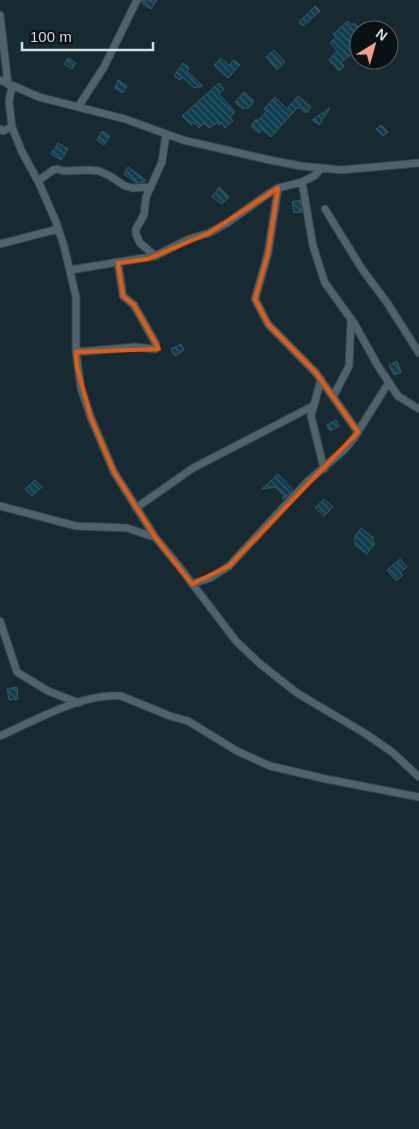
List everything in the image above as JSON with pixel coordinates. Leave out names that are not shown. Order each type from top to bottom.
[{"type":"street","points":[[78,107],[104,67],[137,0]]},
{"type":"street","points":[[0,15],[10,85],[9,102],[12,127],[38,181],[58,229],[76,297],[76,352],[81,388],[91,418],[114,472],[155,537],[227,631],[259,663],[310,701],[382,745],[419,777]]},
{"type":"street","points":[[0,80],[39,97],[125,118],[166,134],[223,150],[265,159],[301,166],[341,170],[419,163]]},
{"type":"street","points":[[0,129],[3,131],[12,127]]},
{"type":"street","points":[[154,256],[140,243],[136,229],[144,215],[146,197],[162,162],[166,134]]},
{"type":"street","points":[[70,270],[154,256],[189,239],[217,229],[278,188],[302,182],[314,176],[322,168]]},
{"type":"street","points":[[38,181],[53,170],[83,169],[99,171],[125,186],[134,188],[151,187]]},
{"type":"street","points":[[302,182],[313,246],[324,283],[351,319],[400,398],[419,409]]},
{"type":"street","points":[[278,188],[268,253],[254,299],[268,324],[320,379],[358,432]]},
{"type":"street","points":[[325,209],[362,269],[388,304],[419,353]]},
{"type":"street","points":[[0,244],[58,229]]},
{"type":"street","points":[[76,352],[136,347],[155,349],[156,344],[134,305],[123,296],[118,263]]},
{"type":"street","points":[[333,397],[349,366],[351,319]]},
{"type":"street","points":[[320,379],[311,416],[324,469]]},
{"type":"street","points":[[192,584],[210,578],[229,566],[307,482],[345,449],[358,432],[389,382]]},
{"type":"street","points":[[136,508],[193,468],[314,406]]},
{"type":"street","points":[[0,506],[76,526],[127,528],[155,537]]},
{"type":"street","points":[[0,621],[17,672],[48,692],[79,703]]},
{"type":"street","points":[[0,736],[46,714],[79,703],[114,695],[121,696],[163,714],[188,721],[237,751],[270,766],[419,797]]},
{"type":"highlighted area","points":[[278,188],[268,253],[255,299],[268,324],[316,373],[358,432],[229,566],[192,584],[155,537],[114,472],[91,418],[77,367],[76,352],[159,349],[134,305],[123,296],[118,263],[148,259],[209,233]]},
{"type":"building","points":[[142,0],[157,0],[151,9],[141,3]]},
{"type":"building","points":[[315,6],[320,11],[303,26],[299,22]]},
{"type":"building","points":[[349,22],[349,57],[341,62],[344,66],[339,71],[329,60],[337,51],[330,43],[336,37],[333,34]]},
{"type":"building","points":[[274,50],[285,62],[277,70],[266,57]]},
{"type":"building","points":[[68,58],[76,63],[72,69],[64,64]]},
{"type":"building","points":[[221,58],[229,65],[234,60],[240,65],[228,78],[214,65]]},
{"type":"building","points":[[183,63],[189,68],[187,71],[203,86],[194,88],[182,77],[180,80],[174,76]]},
{"type":"building","points":[[118,80],[127,86],[123,93],[115,88]]},
{"type":"building","points":[[219,83],[224,89],[219,94],[235,112],[230,117],[233,121],[225,128],[222,123],[219,125],[218,122],[209,128],[204,123],[199,128],[193,122],[191,125],[182,116]]},
{"type":"building","points":[[244,92],[253,100],[253,103],[247,109],[245,107],[243,109],[235,102]]},
{"type":"building","points":[[298,96],[311,107],[306,113],[298,107],[271,137],[262,129],[259,133],[251,126],[256,119],[258,121],[267,111],[264,109],[275,97],[287,109]]},
{"type":"building","points":[[330,108],[319,125],[312,120]]},
{"type":"building","points":[[381,125],[388,132],[383,136],[376,129]]},
{"type":"building","points":[[102,131],[110,136],[104,145],[97,140]]},
{"type":"building","points":[[58,143],[68,149],[61,160],[51,154]]},
{"type":"building","points":[[128,167],[146,180],[136,183],[124,174]]},
{"type":"building","points":[[219,187],[229,197],[222,204],[212,197]]},
{"type":"building","points":[[300,200],[302,212],[294,213],[292,202]]},
{"type":"building","points":[[181,344],[184,350],[175,356],[171,349]]},
{"type":"building","points":[[397,361],[401,372],[394,375],[389,365]]},
{"type":"building","points":[[336,420],[339,426],[330,431],[327,425]]},
{"type":"building","points":[[278,474],[293,490],[284,499],[282,498],[285,496],[275,487],[262,489]]},
{"type":"building","points":[[35,480],[42,487],[32,496],[25,489]]},
{"type":"building","points":[[324,499],[333,507],[324,516],[315,508]]},
{"type":"building","points":[[361,528],[374,538],[372,541],[375,543],[367,554],[355,545],[355,536]]},
{"type":"building","points":[[400,559],[407,567],[400,572],[403,575],[396,581],[387,570]]},
{"type":"building","points":[[17,687],[18,699],[9,700],[7,689]]}]
